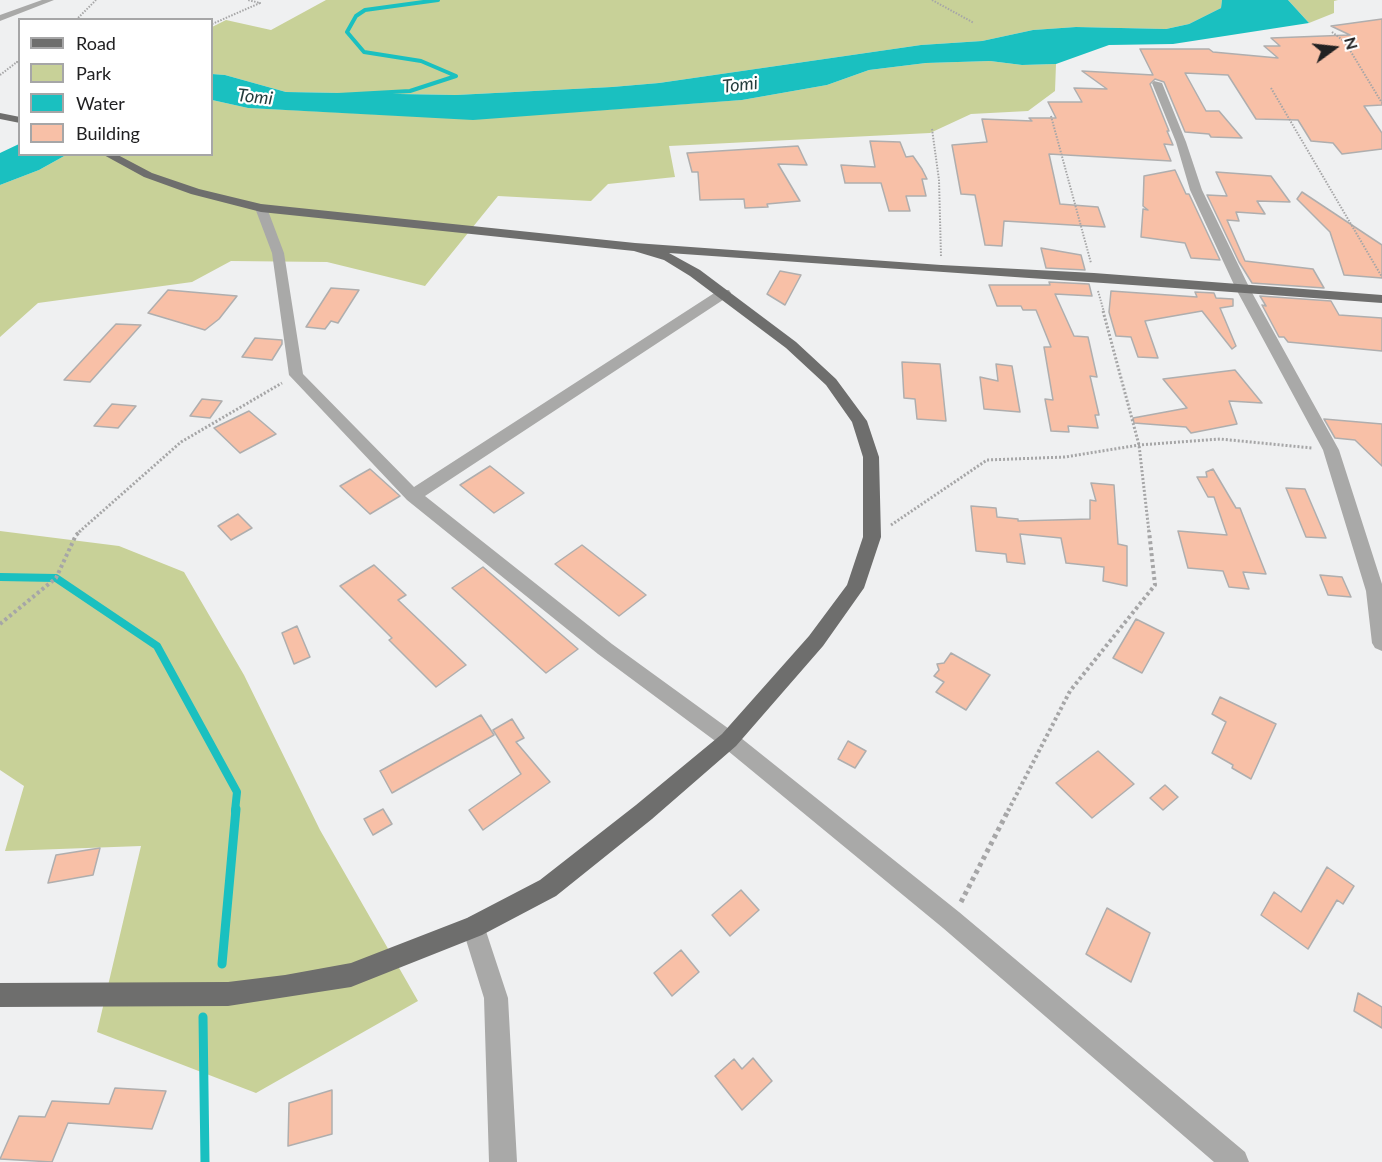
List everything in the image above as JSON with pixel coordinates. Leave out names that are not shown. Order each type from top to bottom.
[{"type":"main road","points":[[0,116],[18,120]]},
{"type":"main road","points":[[110,156],[148,175],[195,192],[261,208],[635,247],[941,269],[1094,277],[1382,299]]},
{"type":"main road","points":[[0,995],[228,994],[285,987],[351,975],[474,927],[548,888],[644,812],[729,740],[816,641],[855,588],[872,537],[871,457],[860,421],[831,382],[724,293],[668,257],[635,247]]},
{"type":"street","points":[[0,18],[50,0]]},
{"type":"street","points":[[1157,83],[1181,142],[1196,190],[1244,289],[1331,450],[1375,591],[1382,643]]},
{"type":"street","points":[[261,208],[278,253],[296,375],[413,496],[605,649],[729,740],[951,920],[1235,1162]]},
{"type":"street","points":[[413,496],[724,293]]},
{"type":"street","points":[[474,927],[496,998],[503,1162]]},
{"type":"path","points":[[78,18],[96,0]]},
{"type":"path","points":[[213,24],[260,3],[248,0]]},
{"type":"path","points":[[932,0],[974,22]]},
{"type":"path","points":[[1332,32],[1345,42],[1382,102]]},
{"type":"path","points":[[0,75],[18,62]]},
{"type":"path","points":[[1270,88],[1330,185],[1382,277]]},
{"type":"path","points":[[951,920],[1070,691],[1155,585],[1140,445],[1051,116]]},
{"type":"path","points":[[932,129],[939,180],[941,269]]},
{"type":"path","points":[[0,624],[56,578],[76,535],[180,442],[296,375]]},
{"type":"path","points":[[872,537],[987,460],[1065,457],[1140,445],[1220,439],[1331,450]]},
{"type":"green space","points":[[326,0],[1222,0],[1221,8],[1189,24],[1166,29],[1076,27],[1033,30],[982,41],[921,45],[659,83],[612,87],[456,95],[286,92],[225,75],[213,74],[213,26],[226,20],[271,30]]},
{"type":"green space","points":[[1288,0],[1338,0],[1334,1],[1334,13],[1309,23]]},
{"type":"green space","points":[[990,61],[1022,65],[1056,64],[1055,91],[1028,111],[971,114],[930,133],[669,146],[675,177],[608,184],[591,201],[498,196],[425,286],[327,262],[231,261],[192,282],[38,303],[0,337],[0,185],[39,170],[64,156],[213,156],[213,100],[248,108],[473,119],[742,100],[827,85],[869,70],[926,63]]},
{"type":"green space","points":[[0,531],[119,546],[184,572],[244,675],[320,830],[418,1001],[256,1093],[97,1032],[141,846],[5,851],[24,786],[0,770]]},
{"type":"water","name":"Tomi","points":[[1222,0],[1288,0],[1309,23],[1173,44],[1109,45],[1056,64],[1022,65],[990,61],[926,63],[869,70],[827,85],[742,100],[473,120],[248,108],[213,100],[213,74],[225,75],[286,92],[456,95],[612,87],[659,83],[921,45],[982,41],[1033,30],[1076,27],[1166,29],[1189,24],[1221,8]]},
{"type":"water","points":[[18,144],[18,156],[64,156],[39,170],[0,185],[0,153]]},
{"type":"building","points":[[1382,19],[1382,105],[1364,106],[1382,133],[1382,149],[1342,154],[1333,143],[1311,141],[1298,120],[1256,119],[1228,75],[1185,73],[1206,111],[1219,111],[1242,138],[1211,137],[1209,134],[1185,132],[1164,82],[1155,79],[1150,84],[1173,145],[1164,144],[1171,161],[1049,154],[1060,204],[1098,207],[1105,227],[1004,221],[1002,246],[985,245],[975,195],[961,194],[952,145],[987,142],[982,119],[1032,121],[1029,118],[1056,118],[1048,102],[1082,102],[1074,88],[1107,89],[1082,71],[1153,75],[1140,49],[1209,49],[1213,52],[1278,58],[1264,46],[1280,46],[1271,38],[1350,35],[1331,26]]},
{"type":"building","points":[[870,141],[900,142],[906,157],[913,156],[922,169],[927,179],[922,179],[926,196],[906,196],[910,211],[889,211],[881,183],[845,183],[841,165],[875,167]]},
{"type":"building","points":[[798,146],[807,165],[778,164],[800,201],[767,204],[768,207],[745,208],[744,199],[700,200],[698,172],[692,172],[687,153]]},
{"type":"building","points":[[1175,170],[1220,260],[1191,258],[1185,243],[1141,237],[1143,209],[1148,210],[1143,206],[1144,176]]},
{"type":"building","points":[[1216,172],[1271,176],[1290,202],[1257,201],[1265,214],[1236,212],[1239,221],[1227,220],[1245,261],[1313,269],[1324,288],[1252,283],[1239,262],[1207,195],[1227,196]]},
{"type":"building","points":[[1302,192],[1382,245],[1382,278],[1344,275],[1330,232],[1297,199]]},
{"type":"building","points":[[1041,248],[1081,255],[1085,270],[1046,268]]},
{"type":"building","points":[[780,271],[801,275],[785,305],[767,294]]},
{"type":"building","points":[[1049,282],[1089,284],[1092,296],[1055,294],[1074,336],[1088,337],[1097,377],[1090,376],[1099,415],[1095,415],[1098,428],[1068,426],[1069,432],[1051,431],[1045,399],[1053,400],[1044,347],[1051,347],[1036,310],[1023,310],[1021,306],[997,306],[989,285],[1050,285]]},
{"type":"building","points":[[331,288],[359,290],[338,323],[331,321],[325,329],[306,327]]},
{"type":"building","points":[[168,290],[237,296],[219,319],[205,330],[148,313]]},
{"type":"building","points":[[1111,291],[1197,297],[1195,292],[1214,293],[1216,298],[1233,299],[1233,306],[1220,308],[1236,346],[1232,349],[1202,311],[1145,321],[1158,358],[1138,357],[1131,337],[1116,336],[1109,312]]},
{"type":"building","points":[[1260,296],[1331,301],[1339,315],[1382,318],[1382,351],[1288,342],[1284,337],[1279,337],[1262,305],[1266,306]]},
{"type":"building","points":[[116,324],[141,325],[90,382],[64,380]]},
{"type":"building","points":[[255,338],[282,340],[272,360],[242,357]]},
{"type":"building","points":[[902,362],[940,364],[946,421],[917,419],[915,399],[904,398]]},
{"type":"building","points":[[996,364],[1012,366],[1020,412],[984,409],[980,377],[998,381]]},
{"type":"building","points":[[1235,370],[1262,403],[1229,401],[1237,424],[1191,433],[1186,427],[1134,423],[1133,418],[1187,408],[1163,379]]},
{"type":"building","points":[[202,399],[222,401],[210,418],[190,416]]},
{"type":"building","points":[[112,404],[136,406],[118,428],[94,426]]},
{"type":"building","points":[[249,411],[276,434],[240,453],[214,428]]},
{"type":"building","points":[[1324,419],[1382,424],[1382,466],[1355,440],[1335,438]]},
{"type":"building","points":[[490,466],[524,493],[494,513],[460,485]]},
{"type":"building","points":[[370,469],[400,496],[370,514],[340,486]]},
{"type":"building","points":[[1213,469],[1236,508],[1240,508],[1266,574],[1243,572],[1249,589],[1229,587],[1223,571],[1188,568],[1178,531],[1227,535],[1214,497],[1208,497],[1197,477],[1207,477],[1206,472]]},
{"type":"building","points":[[1091,483],[1114,485],[1118,544],[1127,546],[1127,586],[1103,581],[1104,567],[1066,563],[1061,538],[1020,534],[1025,564],[1007,562],[1006,554],[976,551],[971,506],[996,508],[997,517],[1018,519],[1018,521],[1090,519],[1090,500],[1096,501]]},
{"type":"building","points":[[1286,488],[1305,489],[1326,538],[1306,537]]},
{"type":"building","points":[[238,514],[252,528],[231,540],[218,526]]},
{"type":"building","points":[[582,545],[646,595],[619,616],[555,564]]},
{"type":"building","points":[[374,565],[406,595],[398,600],[466,665],[436,687],[389,640],[392,638],[340,586]]},
{"type":"building","points":[[483,567],[578,649],[546,673],[452,588]]},
{"type":"building","points":[[1320,575],[1342,577],[1351,597],[1328,595]]},
{"type":"building","points":[[1136,619],[1164,633],[1142,673],[1113,658]]},
{"type":"building","points":[[297,626],[310,657],[294,664],[282,633]]},
{"type":"building","points":[[951,653],[990,675],[966,710],[936,692],[944,682],[934,676],[939,670],[937,664],[944,663]]},
{"type":"building","points":[[1220,697],[1276,724],[1251,779],[1212,753],[1226,722],[1212,714]]},
{"type":"building","points":[[481,715],[494,735],[392,793],[380,771]]},
{"type":"building","points":[[512,719],[524,738],[516,742],[550,782],[483,830],[469,810],[521,774],[493,730]]},
{"type":"building","points":[[848,741],[866,751],[855,768],[838,759]]},
{"type":"building","points":[[1098,751],[1134,784],[1092,818],[1056,783]]},
{"type":"building","points":[[1165,785],[1178,797],[1163,810],[1150,798]]},
{"type":"building","points":[[383,809],[392,824],[373,835],[364,819]]},
{"type":"building","points":[[100,848],[93,875],[48,883],[56,855]]},
{"type":"building","points":[[1327,867],[1354,886],[1343,904],[1337,900],[1308,949],[1261,915],[1274,892],[1301,912]]},
{"type":"building","points":[[741,890],[759,910],[730,936],[712,915]]},
{"type":"building","points":[[1107,908],[1150,933],[1131,982],[1086,954]]},
{"type":"building","points":[[681,950],[699,972],[672,996],[654,973]]},
{"type":"building","points":[[1358,993],[1382,1007],[1382,1028],[1354,1011]]},
{"type":"building","points":[[753,1058],[772,1081],[742,1110],[715,1076],[734,1059],[742,1069]]},
{"type":"building","points":[[115,1088],[166,1091],[152,1129],[68,1123],[52,1162],[0,1159],[19,1116],[45,1117],[52,1101],[109,1104]]},
{"type":"building","points":[[332,1090],[332,1134],[288,1146],[289,1103]]},
{"type":"waterway","points":[[338,95],[410,91],[456,76],[421,61],[364,52],[347,32],[356,16],[365,10],[438,0]]},
{"type":"waterway","points":[[0,577],[56,578],[157,646],[237,792],[235,811]]},
{"type":"waterway","points":[[222,964],[236,809]]},
{"type":"waterway","points":[[203,1017],[205,1162]]}]
